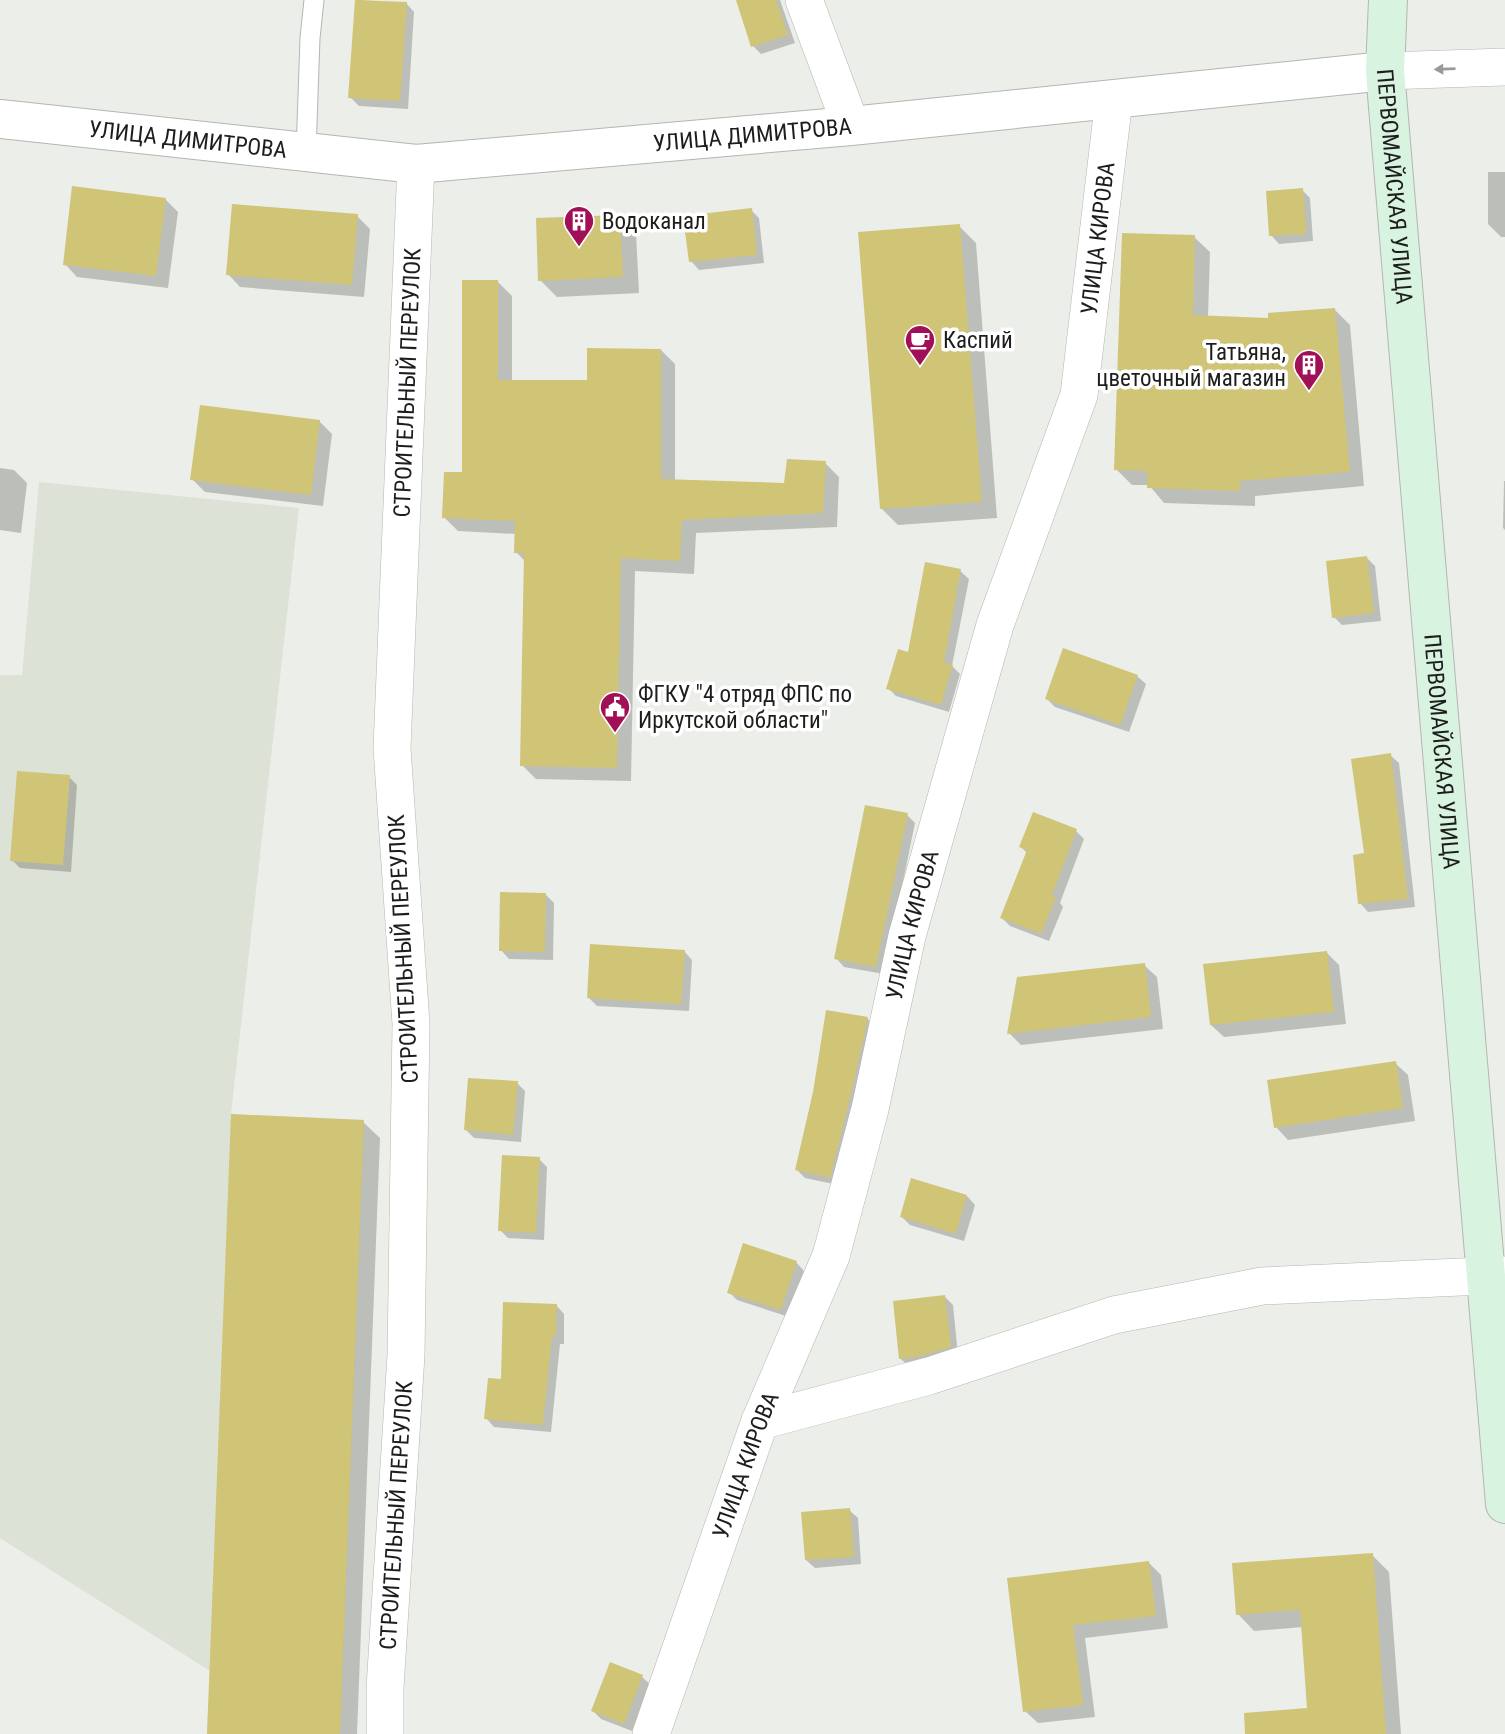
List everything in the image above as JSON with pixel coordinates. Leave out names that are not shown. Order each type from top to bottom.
[{"type":"main road","name":"ПЕРВОМАЙСКАЯ УЛИЦА","points":[[1388,0],[1385,71],[1495,1275],[1505,1504]]},
{"type":"street","points":[[804,0],[851,126]]},
{"type":"street","name":"УЛИЦА ДИМИТРОВА","points":[[0,118],[416,164],[851,126],[1385,71],[1505,67]]},
{"type":"street","name":"УЛИЦА КИРОВА","points":[[651,1734],[760,1421],[831,1256],[870,1109],[907,936],[995,625],[1079,396],[1114,99]]},
{"type":"street","name":"СТРОИТЕЛЬНЫЙ ПЕРЕУЛОК","points":[[385,1734],[385,1688],[407,1342],[411,1024],[393,748],[416,164]]},
{"type":"street","points":[[760,1421],[929,1376],[1114,1315],[1262,1286],[1495,1275]]},
{"type":"lane","points":[[306,153],[314,0]]},
{"type":"shaded area","points":[[39,482],[299,508],[231,1114],[364,1120],[340,1734],[207,1734],[210,1671],[0,1538],[0,675],[22,675]]},
{"type":"building","points":[[355,0],[407,2],[400,101],[348,98]]},
{"type":"building","points":[[736,0],[776,0],[788,35],[751,47]]},
{"type":"building","points":[[72,186],[166,198],[156,276],[63,265]]},
{"type":"building","points":[[1303,188],[1306,234],[1269,236],[1266,191]]},
{"type":"building","points":[[232,204],[358,214],[352,285],[226,275]]},
{"type":"building","points":[[752,208],[757,255],[689,262],[683,216]]},
{"type":"building","name":"Водоканал","points":[[620,215],[623,277],[538,281],[536,218]]},
{"type":"building","name":"Каспий","points":[[960,224],[982,502],[880,509],[858,232]]},
{"type":"building","points":[[1122,233],[1195,235],[1193,315],[1268,318],[1268,313],[1335,308],[1350,472],[1240,481],[1240,491],[1147,488],[1147,471],[1114,470]]},
{"type":"building","points":[[462,280],[498,280],[498,380],[587,380],[587,348],[661,349],[661,479],[784,483],[787,459],[826,461],[823,513],[682,520],[680,561],[621,558],[617,768],[520,766],[524,553],[514,553],[515,521],[442,518],[444,472],[462,472]]},
{"type":"building","points":[[200,405],[320,420],[311,495],[190,480]]},
{"type":"building","points":[[1367,556],[1374,613],[1332,618],[1326,561]]},
{"type":"building","points":[[925,562],[961,569],[944,662],[953,665],[941,705],[886,689],[898,649],[908,652]]},
{"type":"building","points":[[1063,648],[1138,675],[1120,725],[1045,699]]},
{"type":"building","points":[[1391,753],[1408,899],[1358,904],[1353,855],[1364,853],[1351,759]]},
{"type":"building","points":[[17,771],[70,775],[63,865],[10,861]]},
{"type":"building","points":[[865,805],[908,813],[876,967],[834,959]]},
{"type":"building","points":[[1033,812],[1077,829],[1052,895],[1056,897],[1041,934],[1000,918],[1027,850],[1019,847]]},
{"type":"building","points":[[500,892],[546,893],[545,952],[499,951]]},
{"type":"building","points":[[590,944],[685,950],[681,1004],[587,998]]},
{"type":"building","points":[[1327,951],[1334,1012],[1210,1025],[1203,964]]},
{"type":"building","points":[[1145,963],[1151,1017],[1007,1034],[1017,977]]},
{"type":"building","points":[[826,1010],[868,1017],[830,1178],[795,1170],[813,1092]]},
{"type":"building","points":[[1396,1061],[1403,1108],[1274,1128],[1267,1080]]},
{"type":"building","points":[[468,1078],[518,1081],[513,1135],[464,1130]]},
{"type":"building","points":[[231,1114],[364,1120],[340,1734],[207,1734]]},
{"type":"building","points":[[502,1155],[540,1157],[536,1233],[498,1231]]},
{"type":"building","points":[[911,1178],[967,1195],[956,1234],[900,1217]]},
{"type":"building","points":[[743,1243],[797,1261],[781,1310],[727,1293]]},
{"type":"building","points":[[945,1295],[951,1347],[899,1359],[893,1301]]},
{"type":"building","points":[[503,1302],[557,1304],[556,1336],[552,1336],[543,1425],[484,1419],[488,1378],[501,1379]]},
{"type":"building","points":[[850,1508],[854,1557],[805,1560],[801,1512]]},
{"type":"building","points":[[1373,1553],[1386,1734],[1245,1734],[1244,1713],[1307,1708],[1300,1610],[1236,1615],[1232,1563]]},
{"type":"building","points":[[1149,1561],[1156,1616],[1073,1625],[1083,1705],[1023,1712],[1007,1578]]},
{"type":"building","points":[[610,1662],[643,1675],[624,1724],[591,1711]]},
{"type":"place","name":"Водоканал","points":[[579,248]]},
{"type":"place","name":"Каспий","points":[[920,367]]},
{"type":"place","name":"Татьяна, цветочный магазин","points":[[1309,392]]},
{"type":"place","name":"ФГКУ \"4 отряд ФПС по Иркутской области\"","points":[[615,734]]}]
